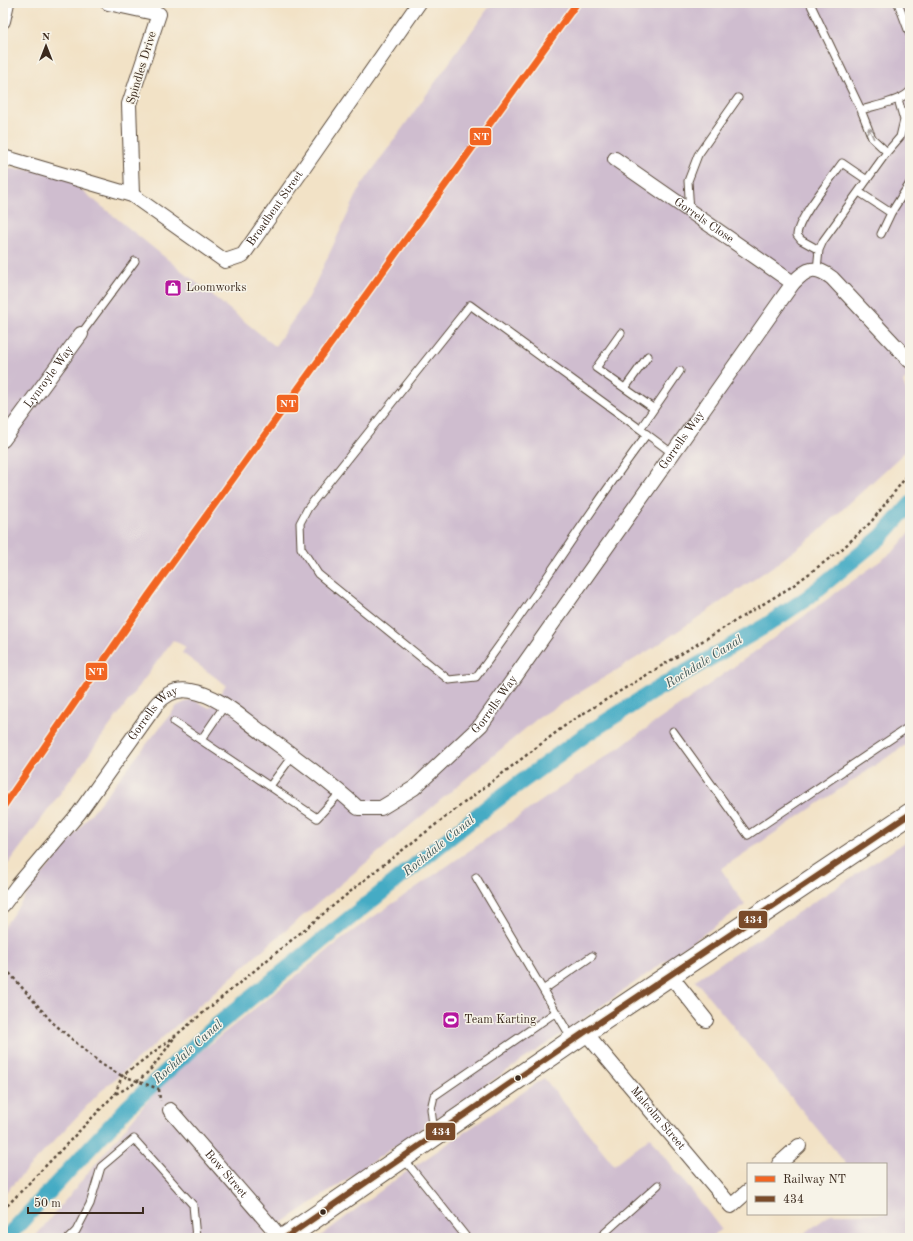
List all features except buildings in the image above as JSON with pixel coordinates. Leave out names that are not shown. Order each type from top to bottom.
[{"type":"main road","points":[[285,1238],[579,1036],[910,814]]},
{"type":"street","points":[[3,20],[7,3]]},
{"type":"street","name":"Spindles Drive","points":[[108,3],[161,8],[129,104],[132,195]]},
{"type":"street","name":"Broadbent Street","points":[[3,157],[132,195],[225,261],[243,255],[419,3]]},
{"type":"street","name":"Gorrels Close","points":[[615,159],[793,283]]},
{"type":"street","points":[[817,270],[832,278],[910,361]]},
{"type":"street","name":"Gorrells Way","points":[[3,905],[18,885],[80,813],[162,698],[174,691],[191,691],[199,693],[224,705],[341,792],[358,808],[381,808],[414,788],[481,725],[793,283],[803,272],[817,270]]},
{"type":"street","name":"Lynroyle Way","points":[[3,440],[81,334]]},
{"type":"street","points":[[670,975],[706,1020]]},
{"type":"street","name":"Malcolm Street","points":[[579,1036],[731,1206],[747,1192]]},
{"type":"street","name":"Bow Street","points":[[170,1110],[281,1238]]},
{"type":"street","points":[[780,1163],[799,1146]]},
{"type":"lane","points":[[810,3],[861,110],[872,138],[887,152]]},
{"type":"lane","points":[[898,3],[910,35]]},
{"type":"lane","points":[[861,110],[898,99],[907,95],[910,91]]},
{"type":"lane","points":[[690,212],[688,181],[698,155],[738,98]]},
{"type":"lane","points":[[817,270],[819,250],[823,241],[887,152],[900,137],[904,120],[898,99]]},
{"type":"lane","points":[[819,250],[801,240],[797,235],[798,229],[805,216],[842,163],[867,180]]},
{"type":"lane","points":[[881,234],[910,183]]},
{"type":"lane","points":[[859,192],[892,213]]},
{"type":"lane","points":[[81,334],[135,261]]},
{"type":"lane","points":[[646,434],[500,645],[476,677],[449,680],[318,574],[301,548],[300,523],[308,508],[470,304],[672,453]]},
{"type":"lane","points":[[621,333],[596,368],[653,408]]},
{"type":"lane","points":[[625,388],[648,356]]},
{"type":"lane","points":[[640,429],[653,408],[680,371]]},
{"type":"lane","points":[[201,740],[224,705]]},
{"type":"lane","points":[[174,722],[318,818],[341,792]]},
{"type":"lane","points":[[673,731],[748,835],[910,726]]},
{"type":"lane","points":[[270,786],[293,756]]},
{"type":"lane","points":[[476,877],[556,1012],[579,1036]]},
{"type":"lane","points":[[543,990],[592,956]]},
{"type":"lane","points":[[434,1136],[431,1109],[434,1096],[556,1012]]},
{"type":"lane","points":[[69,1238],[76,1231],[90,1204],[101,1166],[134,1139],[193,1205],[196,1238]]},
{"type":"lane","points":[[403,1157],[467,1238]]},
{"type":"lane","points":[[599,1238],[658,1185]]},
{"type":"path","points":[[115,1094],[122,1076],[175,1036],[379,868],[571,721],[791,588],[842,549],[871,522],[910,472]]},
{"type":"path","points":[[3,963],[5,968],[52,1022],[101,1064],[122,1076],[159,1089]]},
{"type":"path","points":[[3,1210],[115,1094],[131,1087],[148,1074],[175,1036]]},
{"type":"shaded area","points":[[492,3],[910,3],[910,375],[903,382],[910,403],[910,438],[907,450],[816,534],[775,565],[656,646],[538,718],[272,942],[101,1091],[3,1195],[3,928],[27,894],[177,706],[192,699],[210,708],[226,685],[182,653],[186,647],[173,640],[9,863],[3,867],[3,168],[58,171],[275,346],[309,297],[361,186]]},
{"type":"shaded area","points":[[910,532],[910,742],[721,869],[745,905],[570,1028],[260,1238],[34,1238],[166,1079],[350,933],[689,699],[894,551]]},
{"type":"shaded area","points":[[910,839],[910,1238],[798,1238],[830,1215],[887,1215],[887,1163],[845,1163],[695,980]]},
{"type":"shaded area","points":[[544,1078],[614,1165],[650,1137],[721,1229],[711,1238],[318,1238],[399,1177]]},
{"type":"waterway","name":"Rochdale Canal","points":[[6,1238],[128,1107],[216,1026],[490,805],[585,735],[652,692],[767,625],[807,598],[881,537],[910,504]]},
{"type":"rail line","name":"NT","points":[[3,807],[149,595],[577,3]]},
{"type":"transit line","name":"434","points":[[285,1238],[585,1032],[910,814]]},
{"type":"place","name":"Loomworks","points":[[173,288]]},
{"type":"place","name":"Team Karting","points":[[451,1020]]}]
